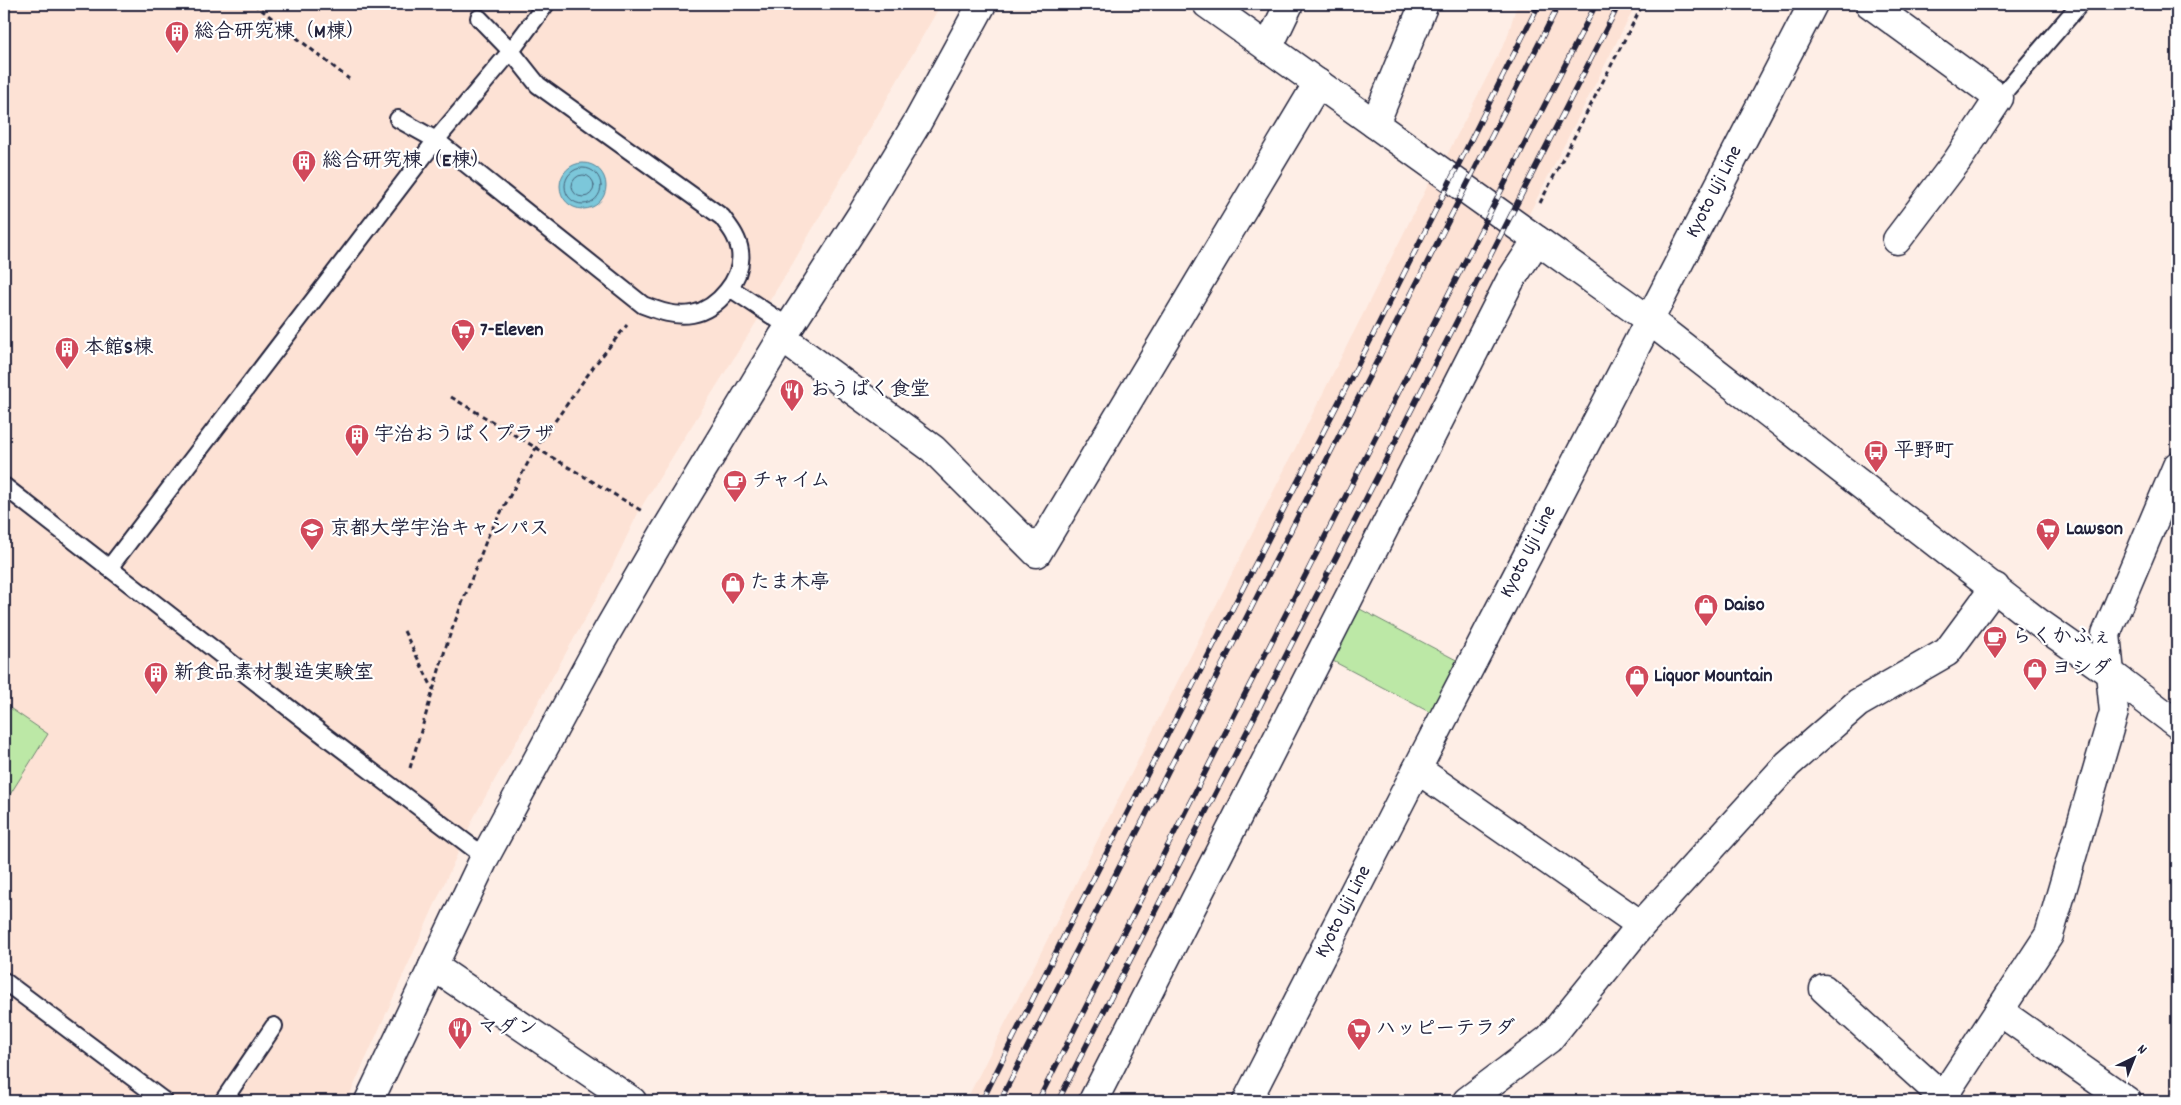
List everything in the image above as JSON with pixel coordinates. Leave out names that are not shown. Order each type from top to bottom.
[{"type":"street","points":[[368,1101],[485,856],[606,634],[785,333],[862,214],[917,123],[982,4]]},
{"type":"street","points":[[1207,4],[1649,320],[2039,622],[2177,724]]},
{"type":"street","points":[[1268,48],[1289,4]]},
{"type":"street","points":[[1375,124],[1424,4]]},
{"type":"street","name":"Kyoto Uji Line","points":[[1247,1101],[1812,4]]},
{"type":"street","points":[[1870,4],[1999,98],[1957,161],[1898,240]]},
{"type":"street","points":[[785,333],[933,449],[1037,553],[1318,84]]},
{"type":"street","points":[[1093,1101],[1532,236]]},
{"type":"street","points":[[1824,989],[1941,1099],[2049,936],[2114,712],[2106,634],[2177,466]]},
{"type":"street","points":[[1467,1101],[1549,1039],[1641,926],[1788,764],[1858,703],[1946,652],[1995,587]]},
{"type":"street","points":[[1417,768],[1641,926]]},
{"type":"street","points":[[433,966],[632,1101]]},
{"type":"street","points":[[1999,1011],[2127,1101]]},
{"type":"lane","points":[[109,568],[436,140],[511,51],[546,4]]},
{"type":"lane","points":[[1999,98],[2080,4]]},
{"type":"lane","points":[[398,119],[436,140],[643,305],[664,314],[692,314],[713,305],[730,288],[738,268],[740,252],[734,233],[722,217],[538,85],[511,51],[479,18]]},
{"type":"lane","points":[[730,288],[785,333]]},
{"type":"lane","points":[[4,486],[403,795],[485,856]]},
{"type":"lane","points":[[4,981],[164,1101]]},
{"type":"lane","points":[[223,1101],[274,1026]]},
{"type":"path","points":[[254,4],[349,79]]},
{"type":"path","points":[[1532,236],[1643,4]]},
{"type":"path","points":[[403,795],[448,640],[488,536],[536,448],[594,366],[643,305]]},
{"type":"path","points":[[451,397],[640,509]]},
{"type":"path","points":[[404,631],[433,689]]},
{"type":"shaded area","name":"京都大学宇治キャンパス","points":[[4,4],[941,4],[793,263],[640,509],[600,592],[474,817],[347,1101],[4,1101]]},
{"type":"shaded area","points":[[1517,4],[1636,4],[1528,216],[1446,157],[1507,38]]},
{"type":"shaded area","points":[[1430,181],[1514,239],[1518,249],[1082,1101],[966,1101]]},
{"type":"green space","points":[[1358,608],[1462,663],[1435,715],[1331,660]]},
{"type":"green space","points":[[4,704],[48,734],[4,804]]},
{"type":"water","points":[[583,163],[596,167],[602,173],[606,186],[602,199],[596,205],[583,209],[570,205],[564,199],[560,186],[564,173],[570,167]]},
{"type":"railway","points":[[982,1101],[1067,930],[1368,345],[1539,4]]},
{"type":"railway","points":[[1000,1101],[1559,4]]},
{"type":"railway","points":[[1038,1101],[1596,4]]},
{"type":"railway","points":[[1058,1101],[1619,4]]},
{"type":"place","name":"総合研究棟（M棟）","points":[[177,54]]},
{"type":"place","name":"総合研究棟（E棟）","points":[[304,183]]},
{"type":"place","name":"7-Eleven","points":[[463,352]]},
{"type":"place","name":"本館S棟","points":[[67,370]]},
{"type":"place","name":"おうばく食堂","points":[[792,412]]},
{"type":"place","name":"宇治おうばくプラザ","points":[[357,457]]},
{"type":"place","name":"平野町","points":[[1876,473]]},
{"type":"place","name":"チャイム","points":[[735,503]]},
{"type":"place","name":"京都大学宇治キャンパス","points":[[312,551]]},
{"type":"place","name":"Lawson","points":[[2048,551]]},
{"type":"place","name":"たま木亭","points":[[733,605]]},
{"type":"place","name":"Daiso","points":[[1706,627]]},
{"type":"place","name":"らくかふぇ","points":[[1995,659]]},
{"type":"place","name":"ヨシダ","points":[[2035,691]]},
{"type":"place","name":"新食品素材製造実験室","points":[[156,695]]},
{"type":"place","name":"Liquor Mountain","points":[[1637,698]]},
{"type":"place","name":"マダン","points":[[460,1050]]},
{"type":"place","name":"ハッピーテラダ","points":[[1359,1051]]}]
